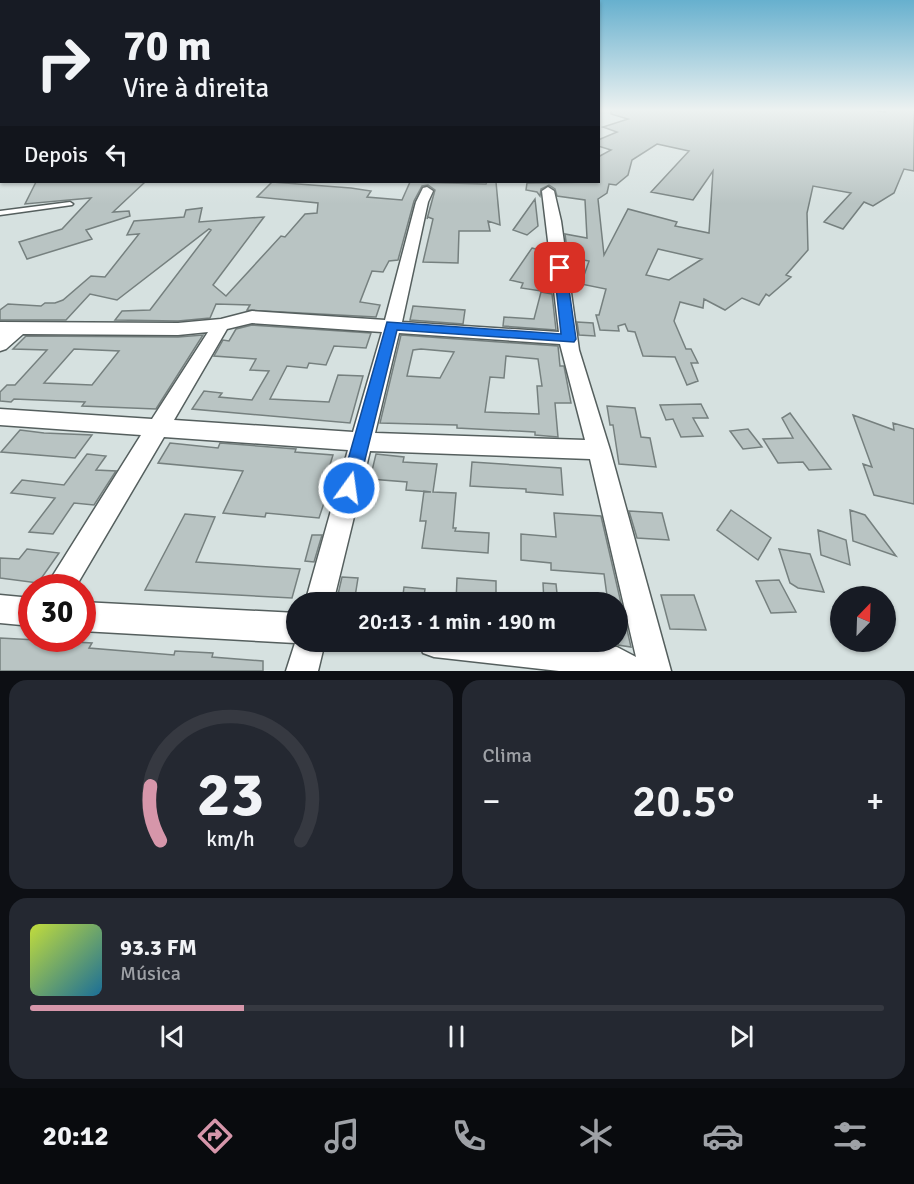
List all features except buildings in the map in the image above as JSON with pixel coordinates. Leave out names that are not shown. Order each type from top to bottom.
[{"type":"street","points":[[323,592],[422,202],[427,191]]},
{"type":"street","points":[[548,191],[570,350],[599,450],[656,671]]},
{"type":"street","points":[[0,328],[178,329],[221,325],[252,317],[569,339]]},
{"type":"street","points":[[68,574],[221,325]]},
{"type":"street","points":[[0,345],[19,328]]},
{"type":"street","points":[[0,417],[159,426],[361,442],[599,450]]},
{"type":"street","points":[[0,609],[18,611]]},
{"type":"street","points":[[96,617],[286,627]]},
{"type":"street","points":[[302,671],[307,652]]},
{"type":"street","points":[[525,652],[616,662],[629,671]]},
{"type":"lane","points":[[0,213],[70,204]]},
{"type":"route","points":[[349,488],[392,326],[569,339],[560,268]]}]
